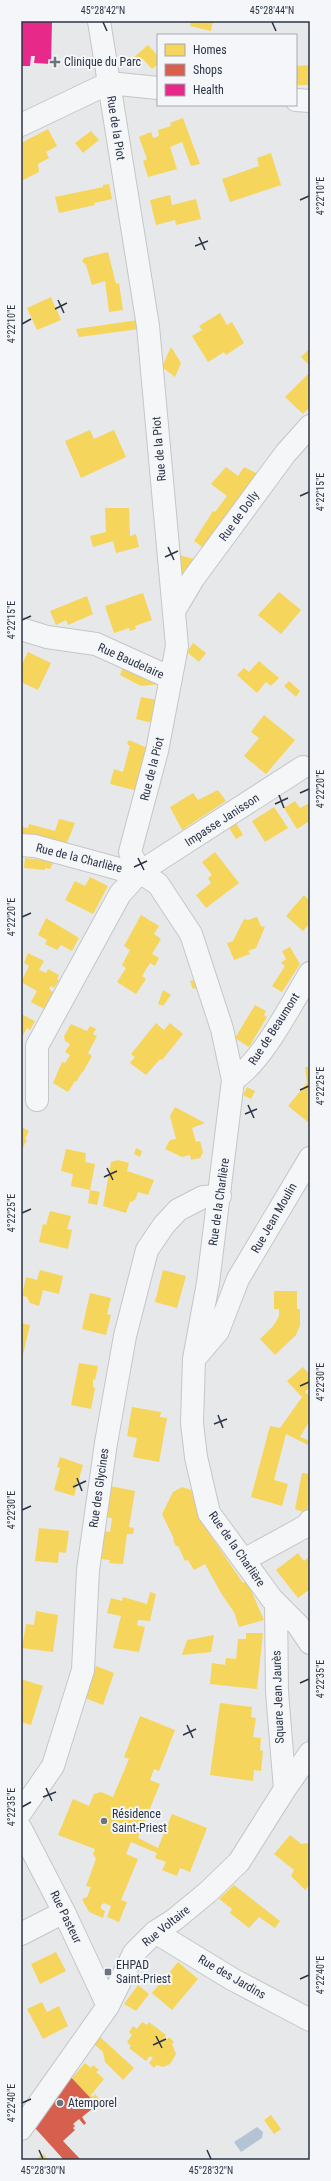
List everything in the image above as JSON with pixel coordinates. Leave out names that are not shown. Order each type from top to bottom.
[{"type":"street","name":"Rue de la Piot","points":[[99,21],[148,326],[177,646],[157,751],[130,852],[140,872]]},
{"type":"street","points":[[21,124],[109,83],[157,88]]},
{"type":"street","points":[[297,100],[310,101]]},
{"type":"street","name":"Rue de Dolly","points":[[174,611],[193,579],[285,454],[310,426]]},
{"type":"street","name":"Rue Baudelaire","points":[[21,629],[47,637],[96,644],[171,678]]},
{"type":"street","name":"Impasse Janisson","points":[[37,1100],[37,1046],[120,894],[140,872],[303,767]]},
{"type":"street","name":"Rue de la Charlière","points":[[21,845],[35,846],[118,869],[140,872],[158,884],[191,934],[222,1029],[233,1080],[220,1196],[208,1283],[194,1359],[192,1423],[196,1457],[209,1513],[276,1604],[298,1625],[310,1643]]},
{"type":"street","name":"Rue de Beaumont","points":[[233,1080],[244,1073],[256,1060],[310,973]]},
{"type":"street","name":"Rue Jean Moulin","points":[[194,1359],[218,1331],[238,1279],[310,1158]]},
{"type":"street","name":"Rue des Glycines","points":[[21,1812],[53,1766],[83,1670],[88,1570],[106,1443],[125,1336],[147,1250],[164,1225],[178,1210],[203,1197],[220,1196]]},
{"type":"street","points":[[208,1283],[226,1285],[238,1279]]},
{"type":"street","points":[[244,1560],[306,1526],[310,1521]]},
{"type":"street","name":"Square Jean Jaurès","points":[[276,1604],[278,1700],[285,1788]]},
{"type":"street","name":"Rue Voltaire","points":[[21,2129],[108,2006],[134,1953],[155,1932],[174,1920],[208,1892],[239,1862],[285,1788],[310,1753]]},
{"type":"street","name":"Rue Pasteur","points":[[21,1829],[64,1912],[108,2006]]},
{"type":"street","points":[[21,1934],[64,1912]]},
{"type":"street","name":"Rue des Jardins","points":[[155,1932],[232,1979],[310,2020]]},
{"type":"water","points":[[257,2127],[263,2132],[262,2138],[241,2152],[234,2142]]},
{"type":"building: Homes","points":[[191,21],[213,21],[211,31],[190,26]]},
{"type":"building: Homes","points":[[148,45],[157,55],[157,65],[152,69],[143,59],[137,63],[133,58]]},
{"type":"building: Homes","points":[[310,65],[310,85],[297,85],[297,66]]},
{"type":"building: Homes","points":[[183,118],[200,164],[191,166],[182,142],[170,147],[177,169],[148,177],[143,161],[147,159],[139,137],[151,132],[153,138],[159,136],[158,130],[171,126],[170,123]]},
{"type":"building: Homes","points":[[48,129],[57,146],[46,152],[49,158],[38,164],[39,172],[21,181],[21,143]]},
{"type":"building: Homes","points":[[91,131],[99,140],[83,153],[75,143]]},
{"type":"building: Homes","points":[[271,153],[281,185],[230,202],[222,179],[259,166],[257,158]]},
{"type":"building: Homes","points":[[109,184],[112,199],[94,203],[95,205],[59,213],[55,197],[103,187],[103,185]]},
{"type":"building: Homes","points":[[170,195],[172,205],[196,199],[201,219],[176,225],[175,220],[156,225],[150,200]]},
{"type":"building: Homes","points":[[108,252],[116,284],[119,283],[123,310],[109,312],[105,281],[92,285],[86,265],[82,261],[84,258]]},
{"type":"building: Homes","points":[[51,297],[61,320],[37,330],[27,308]]},
{"type":"building: Homes","points":[[220,313],[227,325],[232,322],[244,343],[226,355],[224,352],[208,362],[192,336],[202,330],[199,326]]},
{"type":"building: Homes","points":[[138,320],[139,329],[79,337],[76,329]]},
{"type":"building: Homes","points":[[171,347],[181,363],[175,377],[162,367]]},
{"type":"building: Homes","points":[[310,348],[310,366],[301,357]]},
{"type":"building: Homes","points":[[310,372],[310,407],[303,414],[285,397]]},
{"type":"building: Homes","points":[[90,430],[94,439],[114,430],[126,457],[81,478],[65,441]]},
{"type":"building: Homes","points":[[226,467],[238,476],[244,467],[258,474],[205,549],[194,541],[213,511],[215,512],[227,496],[211,484]]},
{"type":"building: Homes","points":[[105,508],[129,508],[130,536],[136,534],[139,547],[116,553],[113,541],[93,547],[90,536],[106,532]]},
{"type":"building: Homes","points":[[175,554],[198,560],[188,574],[177,572]]},
{"type":"building: Homes","points":[[279,592],[301,610],[281,634],[258,615]]},
{"type":"building: Homes","points":[[143,593],[152,620],[135,626],[136,629],[130,631],[129,628],[114,633],[105,606]]},
{"type":"building: Homes","points":[[87,596],[93,614],[68,625],[66,620],[56,625],[50,611]]},
{"type":"building: Homes","points":[[193,643],[206,653],[199,662],[187,652]]},
{"type":"building: Homes","points":[[28,652],[51,663],[38,690],[21,682],[21,666]]},
{"type":"building: Homes","points":[[259,661],[279,678],[271,686],[266,682],[257,693],[237,675],[244,668],[249,672]]},
{"type":"building: Homes","points":[[125,663],[160,684],[141,686],[120,675]]},
{"type":"building: Homes","points":[[289,681],[300,691],[296,697],[284,686]]},
{"type":"building: Homes","points":[[141,697],[157,700],[152,723],[136,719]]},
{"type":"building: Homes","points":[[264,715],[295,740],[266,774],[244,756],[259,738],[251,732]]},
{"type":"building: Homes","points":[[129,740],[147,748],[138,791],[110,784],[114,769],[123,772],[130,746],[127,744]]},
{"type":"building: Homes","points":[[218,790],[226,801],[182,830],[170,807],[193,793],[198,800]]},
{"type":"building: Homes","points":[[295,801],[300,808],[310,803],[310,826],[308,822],[297,829],[284,808]]},
{"type":"building: Homes","points":[[274,807],[288,828],[265,842],[252,821]]},
{"type":"building: Homes","points":[[59,819],[75,823],[66,845],[21,838],[21,827],[28,828],[29,824],[55,831]]},
{"type":"building: Homes","points":[[235,821],[243,835],[236,839],[228,826]]},
{"type":"building: Homes","points":[[215,852],[239,883],[206,908],[196,895],[211,883],[208,878],[212,875],[202,862]]},
{"type":"building: Homes","points":[[25,858],[54,861],[50,869],[24,868]]},
{"type":"building: Homes","points":[[90,877],[108,886],[93,914],[65,900],[75,881],[85,886]]},
{"type":"building: Homes","points":[[304,895],[310,901],[310,923],[303,931],[286,916]]},
{"type":"building: Homes","points":[[141,915],[159,926],[154,934],[161,939],[152,954],[159,958],[155,966],[150,963],[142,976],[146,979],[136,994],[117,982],[126,968],[122,965],[130,950],[124,946]]},
{"type":"building: Homes","points":[[257,917],[261,926],[265,927],[256,948],[248,951],[250,954],[234,960],[227,943],[233,941],[244,919],[248,920]]},
{"type":"building: Homes","points":[[46,918],[79,938],[72,951],[61,945],[57,950],[45,944],[47,940],[38,935]]},
{"type":"building: Homes","points":[[290,947],[300,964],[282,992],[272,986],[285,966],[281,963],[286,959],[282,951]]},
{"type":"building: Homes","points":[[28,953],[44,961],[39,970],[46,973],[48,969],[59,975],[57,979],[59,980],[54,988],[51,986],[49,989],[53,992],[44,1009],[31,1002],[37,991],[21,982],[29,966],[24,963]]},
{"type":"building: Homes","points":[[195,980],[197,988],[193,989],[190,981]]},
{"type":"building: Homes","points":[[163,990],[171,995],[163,1006],[158,1004]]},
{"type":"building: Homes","points":[[255,1005],[266,1011],[264,1015],[267,1017],[249,1047],[235,1038]]},
{"type":"building: Homes","points":[[21,1014],[35,1021],[30,1030],[27,1028],[21,1039]]},
{"type":"building: Homes","points":[[156,1023],[164,1030],[170,1023],[183,1034],[162,1060],[160,1059],[146,1075],[130,1063],[135,1057],[131,1054]]},
{"type":"building: Homes","points":[[71,1024],[87,1031],[90,1026],[96,1029],[93,1034],[97,1036],[88,1053],[92,1056],[83,1072],[68,1092],[53,1083],[62,1062],[65,1063],[70,1055],[65,1052],[70,1044],[65,1041],[64,1036]]},
{"type":"building: Homes","points":[[305,1067],[310,1067],[310,1120],[308,1122],[288,1106],[307,1083]]},
{"type":"building: Homes","points":[[247,1087],[255,1091],[251,1099],[243,1095]]},
{"type":"building: Homes","points":[[175,1107],[205,1123],[192,1128],[196,1142],[200,1141],[203,1152],[200,1158],[191,1160],[190,1155],[182,1157],[165,1149],[170,1140],[176,1139],[170,1116]]},
{"type":"building: Homes","points":[[21,1127],[29,1131],[25,1139],[27,1140],[21,1151]]},
{"type":"building: Homes","points":[[136,1148],[142,1151],[140,1157],[134,1154]]},
{"type":"building: Homes","points":[[66,1149],[86,1153],[85,1162],[95,1164],[90,1190],[71,1186],[73,1174],[61,1171]]},
{"type":"building: Homes","points":[[118,1160],[129,1163],[127,1171],[154,1180],[148,1195],[138,1192],[135,1200],[130,1202],[126,1213],[103,1206],[111,1162]]},
{"type":"building: Homes","points":[[90,1190],[100,1192],[97,1205],[88,1203]]},
{"type":"building: Homes","points":[[50,1211],[71,1216],[67,1229],[72,1230],[68,1249],[39,1242],[43,1224],[46,1225]]},
{"type":"building: Homes","points":[[40,1270],[63,1276],[59,1294],[43,1290],[39,1306],[30,1303],[27,1297],[22,1296],[26,1277],[37,1280]]},
{"type":"building: Homes","points":[[163,1270],[186,1276],[177,1308],[155,1302]]},
{"type":"building: Homes","points":[[274,1291],[297,1291],[297,1309],[300,1309],[300,1325],[296,1335],[275,1355],[260,1339],[274,1325],[279,1316],[279,1309],[274,1309]]},
{"type":"building: Homes","points":[[90,1293],[111,1298],[107,1314],[111,1315],[106,1335],[82,1329]]},
{"type":"building: Homes","points":[[21,1323],[30,1325],[22,1359],[21,1359]]},
{"type":"building: Homes","points":[[79,1363],[98,1366],[95,1380],[93,1379],[93,1387],[95,1388],[91,1409],[71,1405]]},
{"type":"building: Homes","points":[[303,1367],[310,1375],[310,1386],[305,1392],[310,1396],[310,1420],[300,1437],[308,1440],[308,1445],[286,1434],[274,1480],[288,1484],[282,1506],[251,1497],[270,1426],[280,1428],[302,1397],[287,1381]]},
{"type":"building: Homes","points":[[132,1407],[161,1412],[160,1417],[167,1418],[159,1462],[133,1457],[137,1438],[127,1436]]},
{"type":"building: Homes","points":[[60,1457],[83,1465],[74,1496],[54,1490],[60,1468],[57,1467]]},
{"type":"building: Homes","points":[[302,1473],[310,1474],[310,1500],[306,1513],[295,1509]]},
{"type":"building: Homes","points":[[105,1485],[135,1491],[129,1527],[134,1528],[133,1534],[127,1534],[123,1564],[109,1563],[110,1560],[95,1558],[98,1530],[110,1532],[112,1518],[99,1517]]},
{"type":"building: Homes","points":[[182,1487],[191,1490],[197,1509],[207,1530],[243,1583],[247,1581],[264,1620],[239,1627],[234,1612],[221,1593],[205,1564],[194,1570],[188,1560],[185,1561],[178,1546],[176,1546],[173,1540],[174,1539],[162,1514],[173,1492]]},
{"type":"building: Homes","points":[[39,1528],[69,1531],[66,1553],[59,1552],[58,1563],[35,1561]]},
{"type":"building: Homes","points":[[298,1553],[304,1561],[310,1556],[310,1589],[298,1598],[276,1570]]},
{"type":"building: Homes","points":[[150,1592],[156,1594],[150,1621],[138,1620],[137,1625],[145,1627],[139,1652],[113,1648],[121,1616],[107,1613],[111,1598],[122,1601],[123,1597],[147,1604]]},
{"type":"building: Homes","points":[[36,1611],[58,1615],[53,1652],[22,1648],[26,1624],[34,1625]]},
{"type":"building: Homes","points":[[246,1633],[263,1633],[257,1689],[210,1684],[212,1663],[225,1665],[226,1658],[236,1659],[238,1639],[246,1639]]},
{"type":"building: Homes","points":[[214,1635],[211,1652],[182,1655],[187,1640]]},
{"type":"building: Homes","points":[[96,1666],[114,1673],[103,1705],[85,1698]]},
{"type":"building: Homes","points":[[21,1679],[43,1686],[31,1725],[21,1722]]},
{"type":"building: Homes","points":[[220,1703],[252,1707],[251,1717],[256,1718],[253,1737],[261,1738],[260,1750],[263,1751],[261,1771],[254,1770],[253,1781],[210,1775]]},
{"type":"building: Homes","name":"Résidence Saint-Priest","points":[[140,1716],[175,1730],[159,1771],[154,1769],[150,1780],[160,1784],[138,1838],[158,1848],[172,1814],[207,1828],[190,1872],[180,1868],[177,1876],[162,1870],[166,1862],[155,1858],[157,1853],[131,1842],[126,1854],[138,1859],[121,1900],[127,1902],[119,1922],[107,1917],[111,1906],[104,1903],[101,1905],[101,1909],[105,1911],[103,1918],[89,1912],[82,1899],[87,1897],[91,1887],[86,1886],[96,1859],[93,1854],[95,1849],[58,1835],[73,1799],[89,1806],[94,1794],[101,1792],[113,1797],[129,1759],[124,1757]]},
{"type":"building: Homes","points":[[290,1835],[301,1844],[310,1843],[310,1884],[305,1890],[291,1876],[294,1870],[274,1854]]},
{"type":"building: Homes","points":[[234,1885],[280,1921],[275,1928],[259,1917],[249,1928],[230,1913],[232,1909],[219,1899]]},
{"type":"building: Homes","points":[[56,1952],[66,1971],[40,1984],[31,1964]]},
{"type":"building: Homes","points":[[178,1962],[198,1979],[172,2010],[152,1993]]},
{"type":"building: Homes","points":[[138,1985],[149,1994],[136,2011],[124,2004]]},
{"type":"building: Homes","points":[[42,2002],[47,2012],[59,2006],[68,2026],[43,2039],[27,2009]]},
{"type":"building: Homes","points":[[142,2022],[147,2025],[149,2022],[166,2035],[164,2038],[167,2040],[169,2037],[174,2042],[172,2044],[176,2054],[170,2064],[163,2067],[156,2065],[154,2068],[149,2063],[153,2058],[150,2056],[146,2061],[129,2048],[131,2046],[127,2042],[132,2035],[129,2032],[133,2026],[137,2029]]},
{"type":"building: Homes","points":[[99,2036],[134,2068],[123,2080],[105,2062],[103,2052],[93,2043]]},
{"type":"building: Homes","points":[[85,2063],[91,2068],[93,2065],[99,2070],[96,2072],[104,2079],[91,2095],[93,2097],[95,2094],[104,2105],[100,2109],[72,2078]]},
{"type":"building: Homes","points":[[271,2115],[281,2129],[274,2134],[264,2120]]},
{"type":"building: Homes","points":[[44,2154],[48,2160],[34,2160]]},
{"type":"building: Shops","points":[[69,2075],[97,2105],[82,2117],[86,2123],[84,2125],[79,2119],[73,2124],[75,2126],[73,2128],[75,2130],[63,2141],[81,2160],[64,2160],[35,2128]]},
{"type":"building: Health","points":[[21,21],[52,21],[51,64],[34,63],[35,56],[31,56],[30,66],[21,66]]},
{"type":"place","name":"Clinique du Parc","points":[[55,62]]},
{"type":"place","name":"Résidence Saint-Priest","points":[[104,1821]]},
{"type":"place","name":"EHPAD Saint-Priest","points":[[108,1972]]},
{"type":"place","name":"Atemporel","points":[[60,2103]]}]
